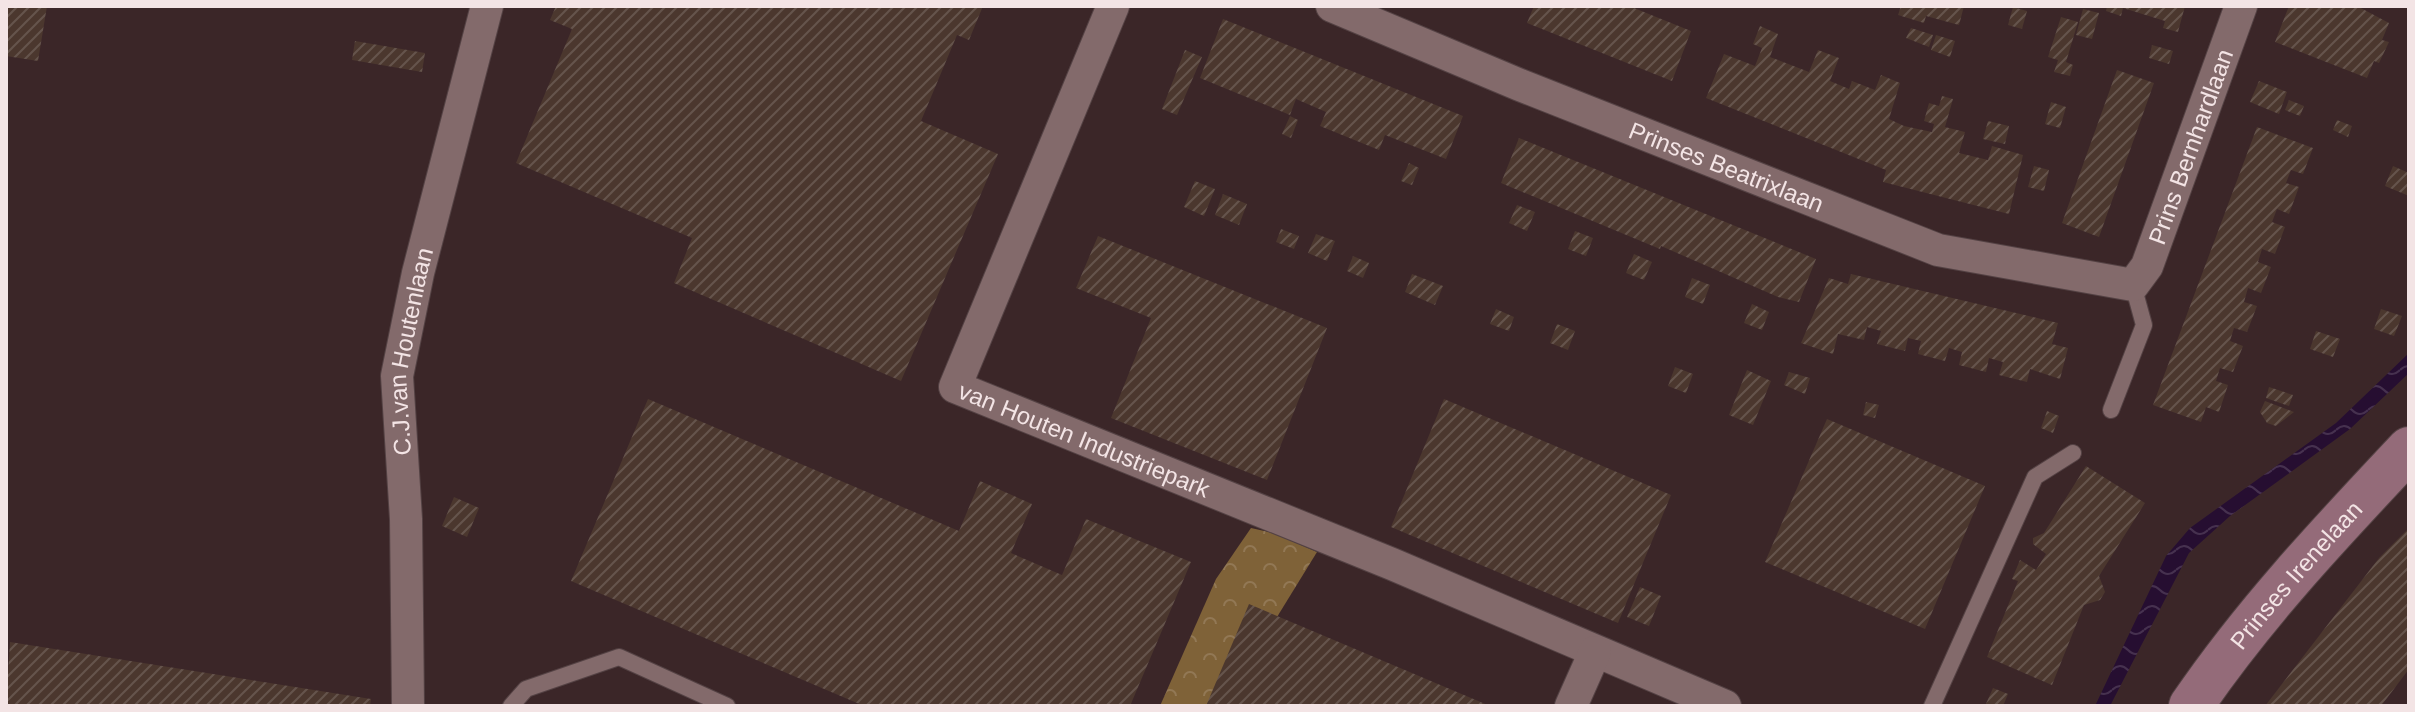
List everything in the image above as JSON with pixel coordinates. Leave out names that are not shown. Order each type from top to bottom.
[{"type":"main road","name":"Prinses Irenelaan","points":[[2191,706],[2233,645],[2311,553],[2409,449]]},
{"type":"street","name":"C.J.van Houtenlaan","points":[[408,706],[406,519],[397,376],[418,273],[487,6]]},
{"type":"street","name":"van Houten Industriepark","points":[[1113,6],[955,387],[1392,564],[1725,706]]},
{"type":"street","name":"Prinses Beatrixlaan","points":[[1332,6],[1520,85],[1938,250],[2133,285]]},
{"type":"street","name":"Prins Bernhardlaan","points":[[2133,285],[2147,266],[2241,6]]},
{"type":"street","points":[[1571,706],[1595,652]]},
{"type":"lane","points":[[2111,410],[2144,325],[2133,285]]},
{"type":"lane","points":[[1932,706],[2035,477],[2073,453]]},
{"type":"lane","points":[[511,706],[526,689],[619,657],[727,706]]},
{"type":"green space","points":[[1251,528],[1273,533],[1317,552],[1277,617],[1206,706],[1160,706],[1216,579]]},
{"type":"water","points":[[2409,353],[2409,373],[2350,429],[2230,516],[2189,553],[2110,706],[2095,706],[2166,556],[2190,528],[2336,423]]},
{"type":"building","points":[[6,6],[47,6],[38,61],[6,56]]},
{"type":"building","points":[[556,6],[983,6],[969,40],[957,35],[921,121],[998,154],[901,381],[674,283],[692,238],[516,163],[572,29],[550,20]]},
{"type":"building","points":[[1534,6],[1629,6],[1691,31],[1672,81],[1527,23]]},
{"type":"building","points":[[1901,6],[1964,6],[1959,25],[1926,16],[1924,23],[1898,15]]},
{"type":"building","points":[[2107,6],[2185,6],[2178,32],[2163,28],[2165,21],[2123,8],[2121,16],[2106,11]]},
{"type":"building","points":[[2289,6],[2357,6],[2389,23],[2382,40],[2389,42],[2379,63],[2374,61],[2367,78],[2275,42]]},
{"type":"building","points":[[2013,7],[2027,11],[2022,29],[2008,25]]},
{"type":"building","points":[[2083,9],[2099,13],[2092,39],[2076,35]]},
{"type":"building","points":[[2061,17],[2078,22],[2066,62],[2073,65],[2070,76],[2054,72],[2058,60],[2048,57]]},
{"type":"building","points":[[1223,19],[1463,116],[1446,159],[1385,135],[1379,150],[1320,126],[1326,112],[1296,99],[1290,115],[1200,78]]},
{"type":"building","points":[[1760,26],[1778,34],[1770,57],[1809,72],[1818,50],[1839,58],[1830,81],[1849,89],[1852,81],[1875,90],[1881,75],[1900,83],[1889,119],[1904,126],[1932,132],[1934,124],[1924,121],[1929,103],[1939,106],[1942,96],[1953,99],[1945,127],[1965,132],[1959,153],[1988,160],[1992,146],[2023,155],[2009,214],[1883,182],[1886,170],[1706,98],[1724,54],[1755,66],[1762,48],[1753,44]]},
{"type":"building","points":[[1911,28],[1933,35],[1929,47],[1906,38]]},
{"type":"building","points":[[1936,35],[1955,41],[1950,57],[1931,50]]},
{"type":"building","points":[[355,41],[425,53],[422,72],[352,60]]},
{"type":"building","points":[[2152,45],[2173,51],[2169,64],[2149,58]]},
{"type":"building","points":[[1185,50],[1202,57],[1177,115],[1162,109]]},
{"type":"building","points":[[2117,70],[2154,83],[2099,237],[2062,223]]},
{"type":"building","points":[[2259,81],[2287,92],[2279,114],[2250,102]]},
{"type":"building","points":[[2289,100],[2304,106],[2300,116],[2285,110]]},
{"type":"building","points":[[2051,102],[2066,107],[2060,128],[2045,124]]},
{"type":"building","points":[[1290,116],[1298,120],[1291,138],[1282,134]]},
{"type":"building","points":[[2337,120],[2352,126],[2348,137],[2333,130]]},
{"type":"building","points":[[1988,121],[2009,126],[2005,144],[1983,139]]},
{"type":"building","points":[[2257,127],[2313,148],[2303,174],[2291,170],[2286,183],[2299,187],[2289,214],[2277,209],[2272,222],[2285,227],[2275,254],[2262,249],[2258,262],[2271,267],[2261,293],[2248,288],[2244,302],[2257,306],[2247,332],[2234,328],[2230,341],[2243,346],[2233,372],[2220,368],[2216,381],[2228,385],[2219,412],[2206,407],[2201,422],[2153,405]]},
{"type":"building","points":[[1519,138],[1816,259],[1799,302],[1778,297],[1661,246],[1660,249],[1501,183]]},
{"type":"building","points":[[1409,163],[1419,168],[1412,185],[1401,181]]},
{"type":"building","points":[[2034,166],[2049,170],[2044,191],[2028,187]]},
{"type":"building","points":[[2393,166],[2409,173],[2409,196],[2385,186]]},
{"type":"building","points":[[1195,181],[1215,189],[1204,216],[1184,207]]},
{"type":"building","points":[[1223,194],[1247,204],[1239,225],[1215,215]]},
{"type":"building","points":[[1517,205],[1535,212],[1527,231],[1509,223]]},
{"type":"building","points":[[1281,229],[1299,236],[1294,249],[1276,242]]},
{"type":"building","points":[[1575,231],[1593,238],[1586,256],[1568,249]]},
{"type":"building","points":[[1316,234],[1335,241],[1327,261],[1308,253]]},
{"type":"building","points":[[1098,236],[1327,328],[1267,480],[1111,418],[1151,318],[1076,288]]},
{"type":"building","points":[[1634,254],[1652,262],[1644,280],[1626,273]]},
{"type":"building","points":[[1353,256],[1369,263],[1363,278],[1347,271]]},
{"type":"building","points":[[1412,274],[1443,286],[1435,305],[1405,292]]},
{"type":"building","points":[[1851,274],[2058,323],[2052,344],[2068,348],[2060,379],[2030,369],[2027,382],[1999,375],[2003,362],[1989,358],[1986,372],[1959,365],[1962,352],[1949,348],[1945,361],[1918,354],[1921,341],[1908,338],[1905,351],[1877,344],[1881,331],[1867,327],[1864,340],[1838,334],[1833,354],[1801,343],[1829,278],[1848,284]]},
{"type":"building","points":[[1692,278],[1710,285],[1703,304],[1685,297]]},
{"type":"building","points":[[1752,304],[1769,312],[1762,330],[1744,323]]},
{"type":"building","points":[[1496,309],[1514,317],[1509,331],[1490,324]]},
{"type":"building","points":[[2381,309],[2402,316],[2394,336],[2374,329]]},
{"type":"building","points":[[1557,324],[1575,331],[1568,350],[1550,343]]},
{"type":"building","points":[[2316,331],[2340,339],[2333,357],[2310,349]]},
{"type":"building","points":[[1675,367],[1693,374],[1686,393],[1668,386]]},
{"type":"building","points":[[1747,370],[1771,381],[1753,425],[1729,415]]},
{"type":"building","points":[[1789,372],[1810,378],[1805,394],[1784,385]]},
{"type":"building","points":[[2269,387],[2293,395],[2289,406],[2266,398]]},
{"type":"building","points":[[648,399],[959,531],[980,481],[1032,504],[1011,553],[1062,575],[1086,519],[1191,562],[1130,706],[864,706],[571,581]]},
{"type":"building","points":[[1444,399],[1671,495],[1618,623],[1391,527]]},
{"type":"building","points":[[2265,401],[2294,412],[2276,426],[2267,423],[2260,412]]},
{"type":"building","points":[[1866,402],[1879,405],[1875,418],[1863,415]]},
{"type":"building","points":[[2047,411],[2059,416],[2053,433],[2041,428]]},
{"type":"building","points":[[1827,419],[1985,486],[1925,629],[1765,562]]},
{"type":"building","points":[[2086,466],[2145,503],[2099,576],[2105,592],[2100,600],[2084,605],[2052,685],[1987,657],[2018,581],[2012,579],[2020,560],[2036,570],[2046,554],[2033,544],[2033,538],[2044,533]]},
{"type":"building","points":[[454,497],[479,508],[467,537],[442,526]]},
{"type":"building","points":[[2409,528],[2409,669],[2381,706],[2265,706],[2379,558]]},
{"type":"building","points":[[1640,587],[1661,596],[1649,626],[1627,617]]},
{"type":"building","points":[[1249,604],[1490,706],[1206,706]]},
{"type":"building","points":[[10,642],[371,699],[370,706],[6,706]]},
{"type":"building","points":[[1993,688],[2008,694],[2003,706],[1985,706]]}]
